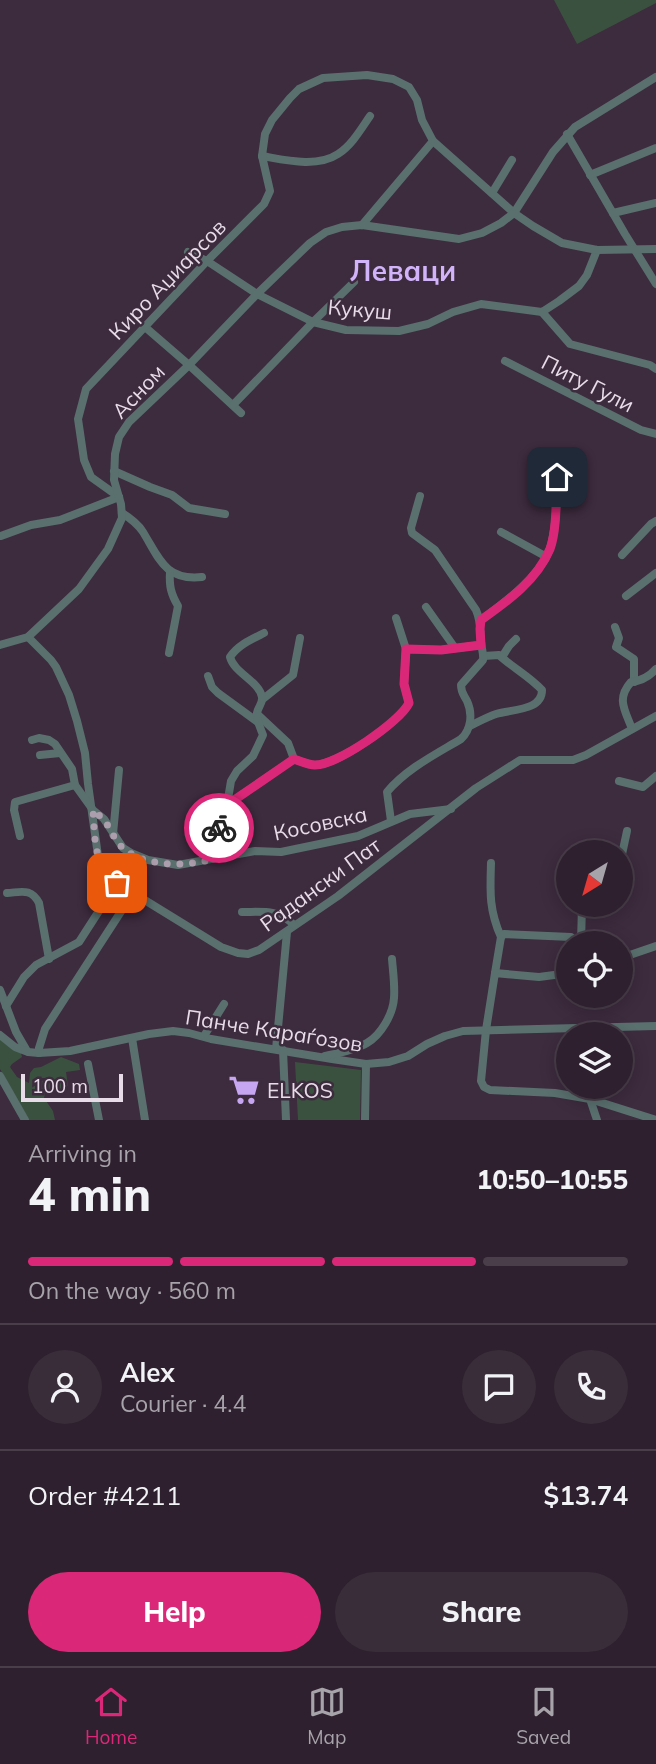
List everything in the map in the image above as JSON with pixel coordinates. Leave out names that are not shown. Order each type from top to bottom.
[{"type":"street","points":[[370,116],[350,143],[337,155],[324,160],[285,160],[262,156],[265,134],[276,114],[299,89],[323,78],[351,75],[393,79],[409,86],[433,141],[514,213],[533,226],[562,243],[597,250],[656,249]]},
{"type":"street","name":"Асном","points":[[122,513],[114,480],[115,454],[119,437],[129,422],[190,365],[302,251],[326,232],[362,225],[459,239],[482,233],[502,223],[514,213],[567,134],[656,77]]},
{"type":"street","points":[[567,134],[656,284]]},
{"type":"street","points":[[362,225],[433,141]]},
{"type":"street","points":[[590,175],[656,149]]},
{"type":"street","name":"Киро Аџиарсов","points":[[119,497],[91,477],[84,460],[78,419],[86,389],[264,204],[270,191],[262,156]]},
{"type":"street","points":[[492,193],[512,160]]},
{"type":"street","points":[[613,213],[656,203]]},
{"type":"street","points":[[597,250],[587,275],[579,286],[542,312],[570,344],[654,365]]},
{"type":"street","name":"Кукуш","points":[[188,252],[207,261],[257,294],[313,322],[346,330],[399,331],[428,324],[453,312],[481,304],[542,312]]},
{"type":"street","points":[[233,405],[354,282]]},
{"type":"street","points":[[145,327],[242,413]]},
{"type":"street","name":"Питу Гули","points":[[505,361],[641,430],[656,434]]},
{"type":"street","points":[[481,620],[521,589],[535,573],[550,548],[555,517],[558,457]]},
{"type":"street","points":[[114,471],[172,495],[189,508],[225,514]]},
{"type":"street","points":[[420,496],[412,533],[435,550],[481,620],[483,660],[461,685],[461,691],[469,705],[470,726],[494,714],[534,705],[541,699],[542,690],[502,657],[497,654],[484,656]]},
{"type":"street","points":[[1,536],[30,525],[60,520],[119,497]]},
{"type":"street","points":[[0,645],[28,637],[79,589],[108,549],[122,513],[142,530],[156,557],[170,572],[192,578],[202,577]]},
{"type":"street","points":[[622,555],[656,521]]},
{"type":"street","points":[[501,532],[545,556]]},
{"type":"street","points":[[169,653],[178,606],[171,595],[170,572]]},
{"type":"street","points":[[626,596],[656,573]]},
{"type":"street","points":[[426,607],[455,648]]},
{"type":"street","points":[[294,759],[314,765],[338,758],[392,723],[406,709],[409,703],[404,684],[406,649],[396,618]]},
{"type":"street","points":[[615,627],[619,638],[616,647],[634,659],[634,682]]},
{"type":"street","points":[[263,699],[249,679],[232,663],[230,657],[244,644],[264,633]]},
{"type":"street","name":"Радански Пат","points":[[28,637],[56,667],[69,695],[85,753],[99,863],[109,877],[133,893],[229,951],[248,954],[259,950],[338,896],[476,788],[520,760],[573,760],[656,716]]},
{"type":"street","points":[[212,859],[231,781],[237,771],[253,756],[263,735],[258,719],[263,699],[293,675],[300,638]]},
{"type":"street","points":[[502,657],[516,639]]},
{"type":"street","points":[[406,649],[441,650],[481,645]]},
{"type":"street","points":[[632,729],[621,700],[624,690],[631,682],[649,677],[656,669]]},
{"type":"street","points":[[208,676],[212,687],[218,693],[288,743],[294,759]]},
{"type":"street","name":"Косовска","points":[[391,821],[387,792],[410,771],[461,739],[470,726]]},
{"type":"street","points":[[20,836],[14,810],[15,802],[75,785],[72,769],[55,744],[39,738],[32,740]]},
{"type":"street","points":[[40,755],[60,753]]},
{"type":"street","points":[[72,769],[85,753]]},
{"type":"street","points":[[227,805],[294,759]]},
{"type":"street","points":[[113,835],[119,770]]},
{"type":"street","points":[[619,781],[643,787],[656,776]]},
{"type":"street","name":"Косовска","points":[[75,785],[123,848],[148,860],[178,865],[255,851],[281,852],[358,836],[410,814],[451,809]]},
{"type":"street","points":[[625,840],[627,831]]},
{"type":"street","points":[[491,863],[490,900],[494,921],[501,937],[481,1081],[484,1087],[490,1090],[556,1093]]},
{"type":"street","points":[[6,1006],[36,965],[79,942],[117,883]]},
{"type":"street","points":[[7,893],[30,892],[35,895],[39,903],[49,959]]},
{"type":"street","points":[[0,1035],[15,1047],[39,1053],[45,1029],[133,893]]},
{"type":"street","points":[[242,912],[275,913],[295,925]]},
{"type":"street","points":[[286,932],[279,1050],[286,1120]]},
{"type":"street","points":[[501,937],[510,933],[556,936]]},
{"type":"street","points":[[633,954],[656,946]]},
{"type":"street","points":[[321,1057],[369,1042],[386,1022],[393,1010],[395,995],[392,959]]},
{"type":"street","points":[[495,973],[539,977],[556,974]]},
{"type":"street","points":[[0,990],[16,1032],[28,1052]]},
{"type":"street","points":[[204,1036],[224,1004]]},
{"type":"street","name":"Панче Караѓозов","points":[[633,1028],[656,1026]]},
{"type":"street","name":"Панче Караѓозов","points":[[39,1053],[55,1053],[173,1031],[366,1064],[389,1062],[408,1056],[427,1044],[463,1031],[556,1031]]},
{"type":"street","points":[[132,1038],[145,1120]]},
{"type":"street","points":[[88,1064],[99,1120]]},
{"type":"street","points":[[365,1120],[366,1064]]},
{"type":"street","points":[[0,1076],[25,1120]]},
{"type":"street","points":[[590,1099],[597,1120]]},
{"type":"street","points":[[590,1099],[656,1120]]},
{"type":"green space","points":[[554,0],[656,0],[656,3],[577,44]]},
{"type":"green space","points":[[0,1039],[21,1053],[22,1057],[10,1067],[17,1077],[29,1083],[30,1073],[34,1068],[61,1057],[79,1064],[80,1070],[66,1072],[68,1086],[45,1094],[44,1098],[53,1111],[55,1120],[29,1120],[0,1069]]},
{"type":"green space","points":[[295,1062],[361,1070],[360,1120],[298,1120]]},
{"type":"way so far","points":[[117,883],[99,863],[93,810],[104,820],[123,848],[148,860],[178,865],[212,859],[219,828]]},
{"type":"place","name":"ELKOS","points":[[244,1090]]},
{"type":"district","name":"Леваци","points":[[403,270]]},
{"type":"route","points":[[219,828],[227,805],[294,759],[314,765],[331,761],[392,723],[409,703],[404,684],[406,649],[441,650],[481,645],[481,620],[521,589],[535,573],[550,548],[557,477]]}]
